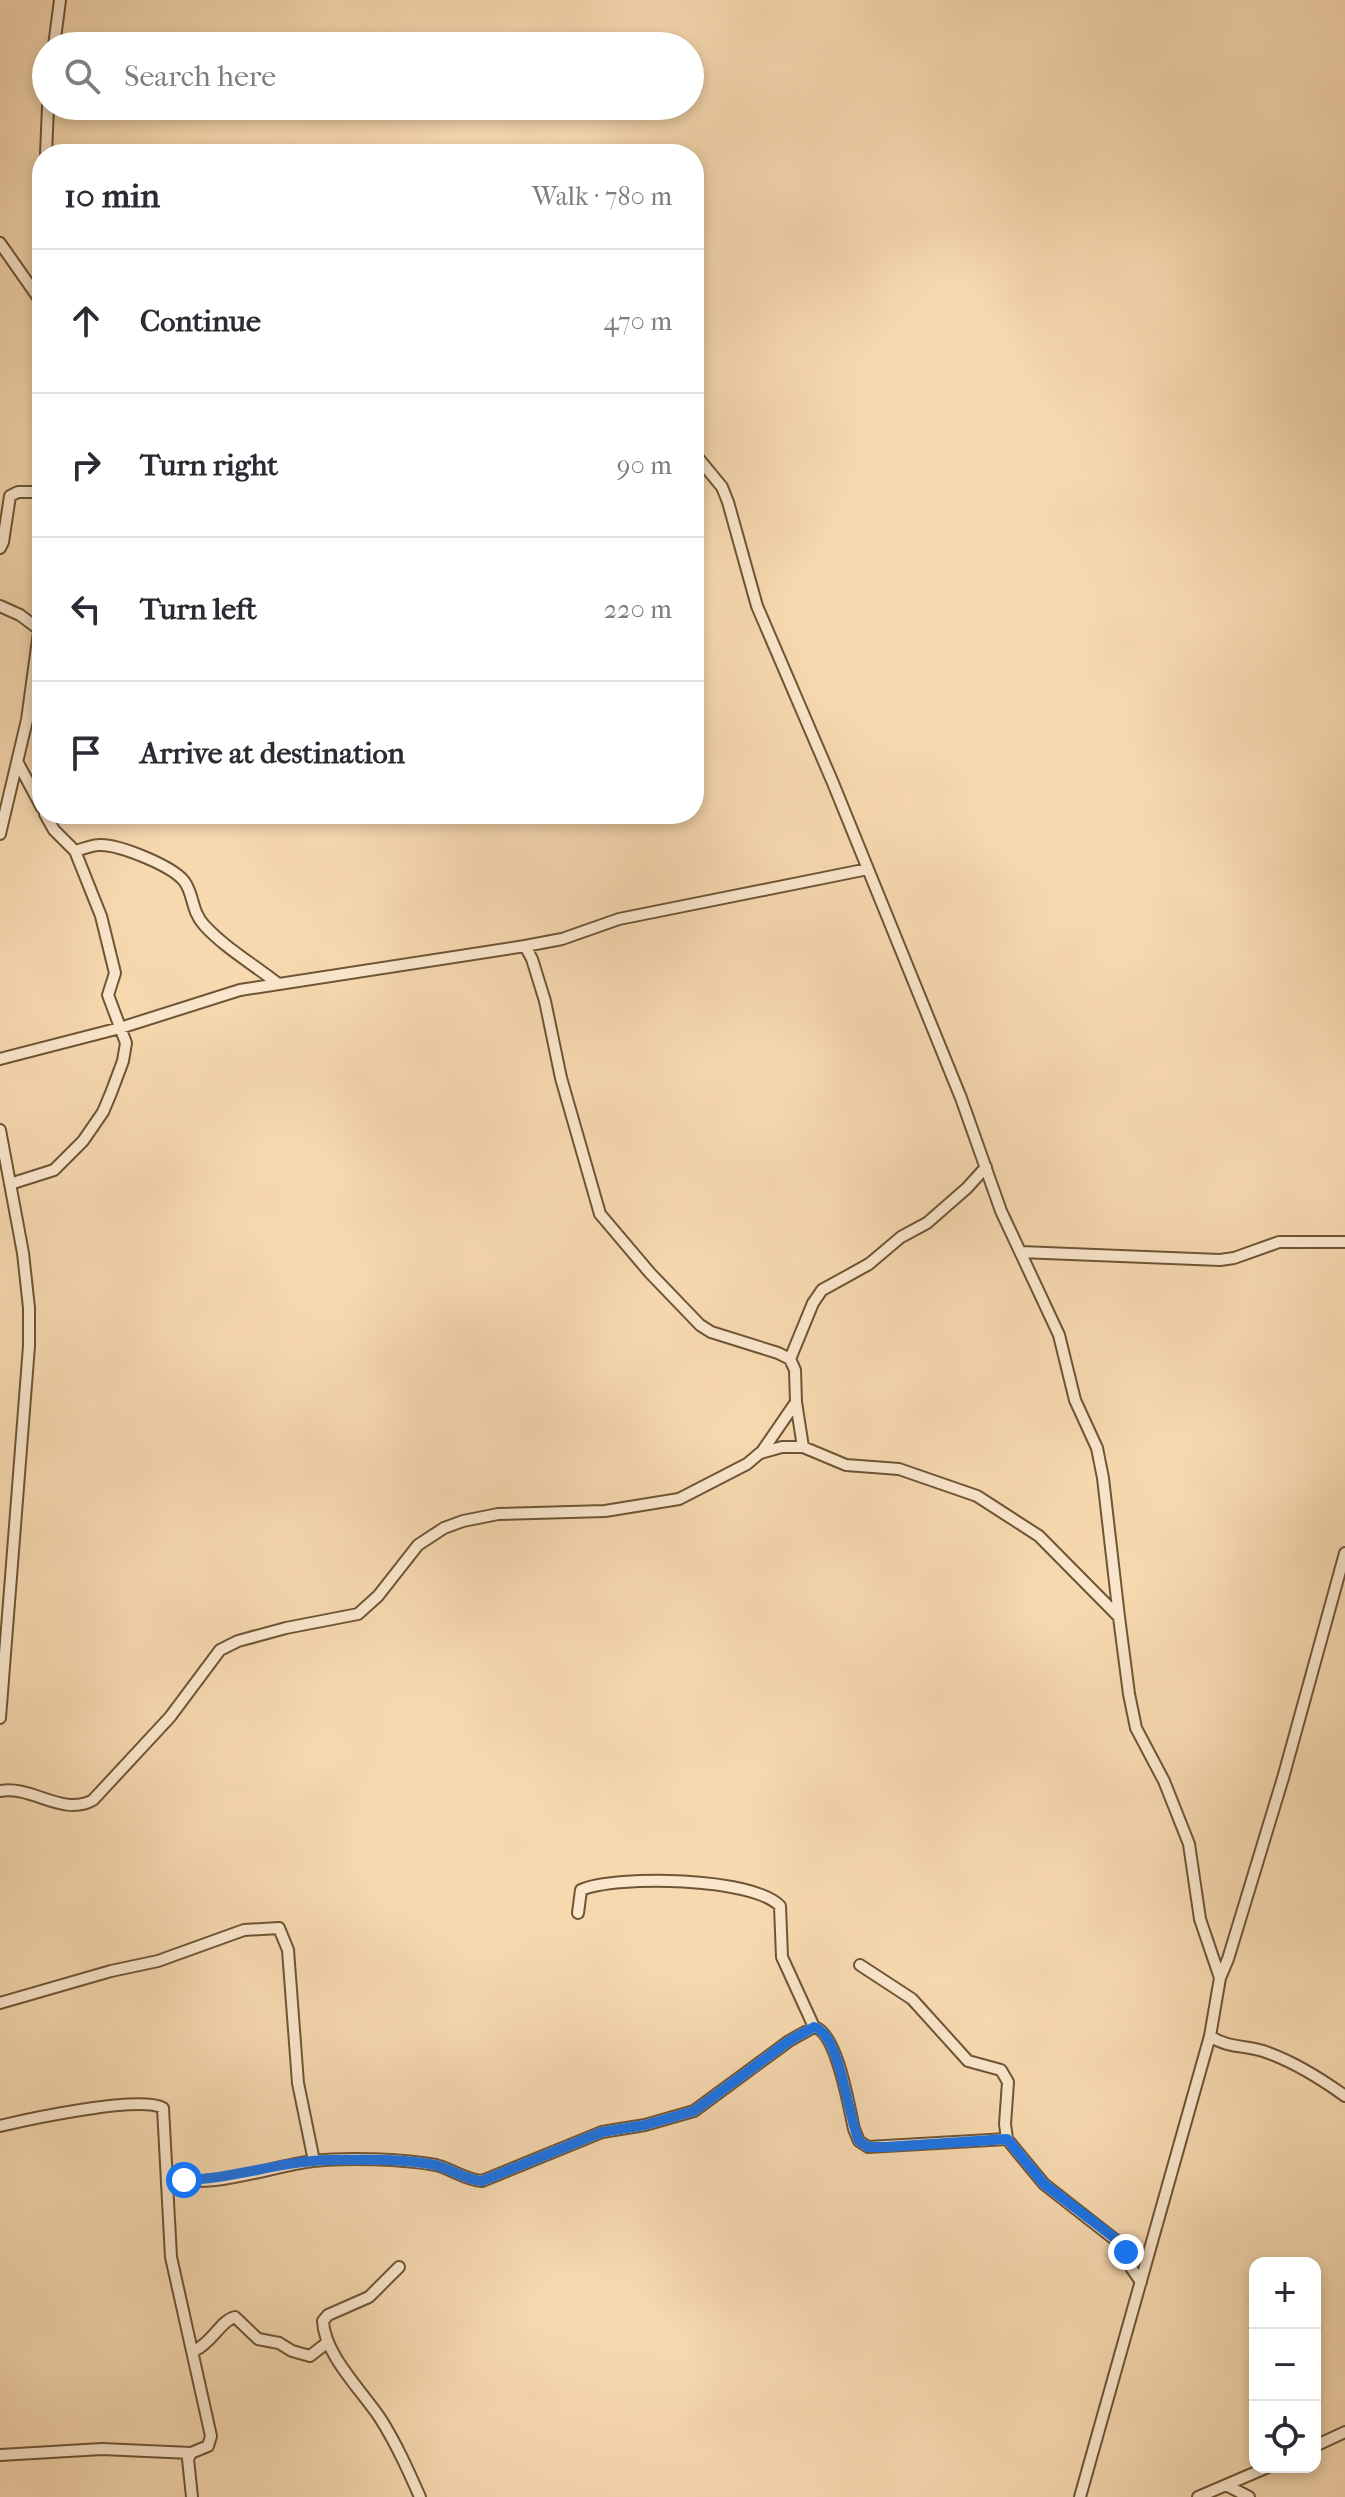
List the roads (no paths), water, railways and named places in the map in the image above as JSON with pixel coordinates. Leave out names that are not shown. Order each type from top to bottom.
[{"type":"street","points":[[56,32],[60,0]]},
{"type":"street","points":[[46,144],[47,120]]},
{"type":"street","points":[[0,243],[32,289]]},
{"type":"street","points":[[704,465],[722,487],[757,606],[961,1098],[1001,1211],[1059,1335],[1075,1400],[1097,1448],[1103,1478],[1136,1728],[1164,1781],[1189,1844],[1200,1919],[1220,1978]]},
{"type":"street","points":[[0,548],[10,496],[18,492],[32,492]]},
{"type":"street","points":[[0,606],[32,624]]},
{"type":"street","points":[[0,834],[18,763],[32,685]]},
{"type":"street","points":[[27,720],[32,719]]},
{"type":"street","points":[[18,763],[32,789]]},
{"type":"street","points":[[10,1184],[54,1170],[92,1128],[103,1112],[123,1061],[126,1043],[108,995],[115,973],[101,916],[75,851],[51,824]]},
{"type":"street","points":[[75,851],[98,844],[113,847],[174,872],[189,889],[194,912],[203,924],[277,983]]},
{"type":"street","points":[[0,1059],[120,1028],[240,990],[562,939],[619,919],[868,869]]},
{"type":"street","points":[[525,946],[545,1001],[561,1078],[600,1214],[700,1325],[711,1332],[790,1359],[795,1370],[803,1447]]},
{"type":"street","points":[[0,1130],[23,1253],[29,1308],[29,1346],[0,1718]]},
{"type":"street","points":[[790,1359],[822,1290],[869,1264],[901,1237],[927,1223],[986,1167]]},
{"type":"street","points":[[1021,1252],[1220,1260],[1279,1242],[1345,1242]]},
{"type":"street","points":[[0,1791],[25,1793],[77,1806],[93,1800],[170,1717],[220,1650],[238,1641],[298,1625],[358,1614],[378,1596],[418,1545],[444,1528],[463,1521],[498,1514],[605,1511],[679,1499],[747,1464],[760,1453],[796,1402]]},
{"type":"street","points":[[760,1453],[782,1447],[803,1447],[846,1465],[899,1469],[977,1496],[1039,1536],[1119,1617]]},
{"type":"street","points":[[1080,2497],[1210,2036],[1220,1978],[1283,1778],[1345,1553]]},
{"type":"street","points":[[578,1913],[581,1890],[623,1883],[695,1882],[764,1895],[780,1906],[782,1957],[814,2027],[823,2030],[832,2045],[859,2141],[868,2147],[1007,2139]]},
{"type":"street","points":[[0,2003],[111,1971],[158,1961],[244,1930],[279,1928],[288,1950],[298,2083],[314,2161]]},
{"type":"street","points":[[860,1965],[912,1999],[968,2061],[1001,2070],[1008,2082],[1007,2139],[1044,2184],[1122,2245],[1141,2282]]},
{"type":"street","points":[[167,2176],[184,2180],[213,2180],[314,2161],[404,2161],[444,2168],[474,2181],[489,2179],[602,2132],[645,2125],[694,2111],[789,2041],[814,2027]]},
{"type":"street","points":[[1210,2036],[1226,2045],[1262,2051],[1297,2065],[1345,2096]]},
{"type":"street","points":[[0,2126],[102,2108],[158,2105],[163,2108],[171,2257],[211,2436],[208,2446],[191,2453],[102,2449],[0,2455]]},
{"type":"street","points":[[399,2267],[369,2297],[328,2315],[323,2321],[323,2330],[380,2418],[420,2497]]},
{"type":"street","points":[[194,2351],[211,2341],[226,2320],[235,2317],[258,2339],[283,2345],[301,2355],[310,2356],[328,2342]]},
{"type":"street","points":[[1321,2443],[1345,2432]]},
{"type":"street","points":[[176,2451],[186,2465],[192,2497]]},
{"type":"street","points":[[186,2465],[191,2453]]},
{"type":"street","points":[[1198,2497],[1254,2473]]},
{"type":"street","points":[[1226,2485],[1249,2497]]}]
